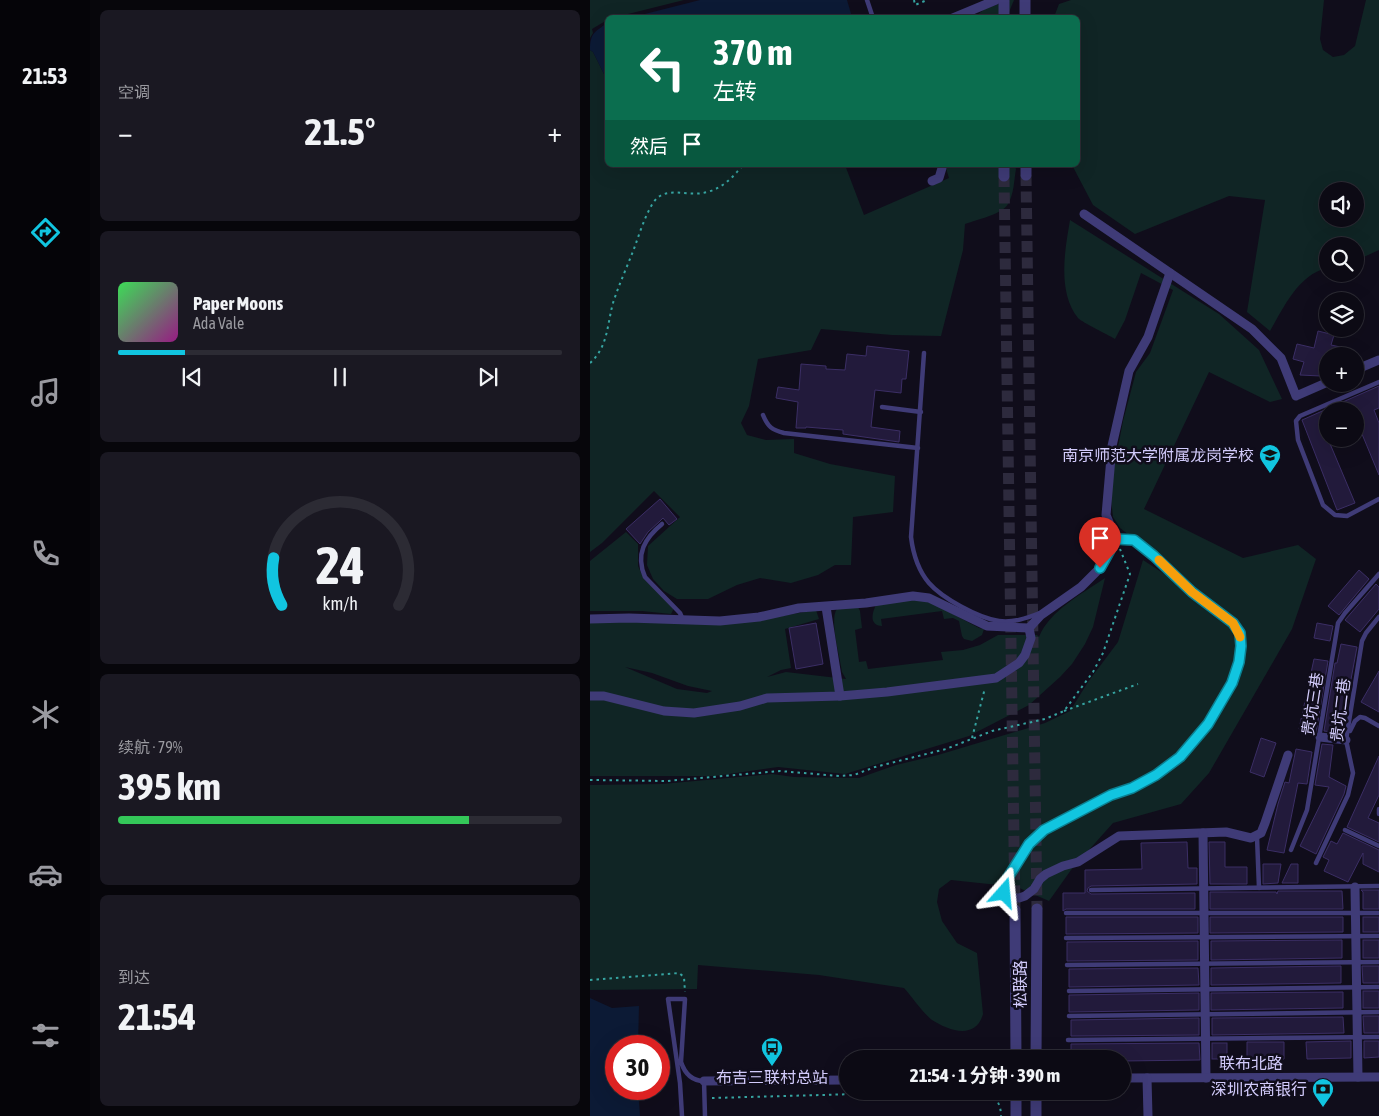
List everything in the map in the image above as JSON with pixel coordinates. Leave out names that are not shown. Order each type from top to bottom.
[{"type":"street","points":[[960,15],[996,0]]},
{"type":"street","points":[[1004,0],[1004,15]]},
{"type":"street","points":[[1024,0],[1025,15]]},
{"type":"street","points":[[932,181],[939,178],[942,167]]},
{"type":"street","points":[[1084,214],[1252,329],[1281,358],[1296,396],[1319,386]]},
{"type":"street","points":[[1116,539],[1106,514],[1112,446],[1129,371],[1148,337],[1170,274]]},
{"type":"street","points":[[1364,366],[1379,360]]},
{"type":"street","points":[[590,696],[604,696],[664,712],[694,713],[740,706],[767,698],[840,696],[887,692],[996,678],[1019,663],[1029,648],[1030,628],[1046,610],[1081,587],[1100,568],[1116,539]]},
{"type":"street","points":[[1116,539],[1134,540],[1192,592],[1233,623],[1240,633],[1239,662],[1232,683],[1208,724],[1180,757],[1156,775],[1132,788],[1111,795],[1044,830],[1029,844],[1018,860],[1002,887],[1004,893],[1013,898],[1025,896],[1034,889],[1040,879],[1046,874],[1063,866],[1078,862],[1119,836],[1226,832],[1252,838],[1257,837],[1265,823],[1288,755]]},
{"type":"street","points":[[590,619],[720,621],[759,617],[799,608],[826,607],[904,597],[921,597],[929,598],[987,626],[1030,628]]},
{"type":"street","points":[[826,607],[840,696]]},
{"type":"street","points":[[1320,737],[1346,740]]},
{"type":"street","points":[[1203,833],[1206,1078]]},
{"type":"street","points":[[1355,887],[1358,1077]]},
{"type":"street","name":"松联路","points":[[1036,909],[1036,1050]]},
{"type":"street","name":"松联路","points":[[1015,910],[1016,1050]]},
{"type":"street","name":"联布北路","points":[[1131,1078],[1379,1077]]},
{"type":"street","points":[[1147,1078],[1148,1116]]},
{"type":"street","points":[[704,1081],[839,1080]]},
{"type":"street","points":[[1016,1100],[1016,1116]]},
{"type":"street","points":[[1036,1100],[1036,1116]]},
{"type":"lane","points":[[867,0],[872,15]]},
{"type":"lane","points":[[924,353],[911,536],[913,554],[919,568],[929,583],[965,610],[998,621],[1013,621],[1046,610]]},
{"type":"lane","points":[[1379,382],[1300,416],[1296,421],[1298,440],[1323,504],[1335,515],[1347,516],[1379,499]]},
{"type":"lane","points":[[882,407],[921,412]]},
{"type":"lane","points":[[764,415],[768,426],[773,430],[784,433],[918,448]]},
{"type":"lane","points":[[662,524],[645,541],[642,548],[642,571],[645,577],[680,613],[683,620]]},
{"type":"lane","name":"贵坑三巷","points":[[1291,850],[1307,810],[1338,623],[1379,574]]},
{"type":"lane","name":"贵坑二巷","points":[[1316,863],[1348,795],[1353,773],[1346,740],[1363,637],[1379,617]]},
{"type":"lane","points":[[1346,740],[1351,727],[1360,718],[1365,718],[1379,726]]},
{"type":"lane","points":[[1379,809],[1379,814]]},
{"type":"lane","points":[[1346,830],[1379,846]]},
{"type":"lane","points":[[1257,837],[1259,888]]},
{"type":"lane","points":[[1091,890],[1379,886]]},
{"type":"lane","points":[[1066,913],[1379,913]]},
{"type":"lane","points":[[1066,938],[1379,936]]},
{"type":"lane","points":[[1067,965],[1379,962]]},
{"type":"lane","points":[[1069,991],[1379,988]]},
{"type":"lane","points":[[682,1116],[680,1083],[668,999],[685,999],[682,1062],[684,1070],[689,1076],[697,1081],[704,1081],[705,1116]]},
{"type":"lane","points":[[1069,1016],[1379,1012]]},
{"type":"lane","points":[[1068,1040],[1379,1037]]},
{"type":"path","points":[[914,0],[915,5],[927,0]]},
{"type":"path","points":[[590,363],[599,355],[602,348],[613,305],[644,221],[653,202],[666,193],[700,194],[708,192],[723,186],[741,167]]},
{"type":"path","points":[[1064,710],[1093,672],[1103,653],[1130,574],[1116,539]]},
{"type":"path","points":[[972,738],[986,689],[980,680]]},
{"type":"path","points":[[590,780],[667,781],[780,771],[839,776],[854,775],[875,767],[946,749],[992,731],[1045,718],[1138,684]]},
{"type":"path","points":[[590,980],[679,973],[684,977],[685,999]]},
{"type":"path","points":[[705,1098],[839,1094]]},
{"type":"path","points":[[997,1100],[1001,1116]]},
{"type":"green space","points":[[590,0],[684,0],[624,15],[605,15],[605,21],[592,29],[593,33],[590,38]]},
{"type":"green space","points":[[1014,0],[1008,15],[977,15],[985,9]]},
{"type":"green space","points":[[1071,0],[1324,0],[1320,39],[1323,50],[1333,57],[1344,55],[1355,46],[1366,0],[1379,0],[1379,250],[1364,257],[1364,237],[1319,237],[1319,271],[1308,277],[1293,293],[1270,331],[1247,312],[1265,200],[1229,196],[1135,234],[1093,205],[1073,167],[1080,167],[1080,15],[1055,15],[1059,4]]},
{"type":"green space","points":[[590,50],[593,52],[605,76],[605,167],[846,167],[864,215],[949,178],[946,167],[1015,167],[1013,191],[1005,208],[995,214],[965,224],[963,250],[941,336],[892,335],[821,329],[811,350],[758,359],[749,406],[741,423],[747,435],[766,440],[794,439],[794,453],[830,464],[895,476],[893,512],[853,517],[851,565],[835,565],[818,575],[791,583],[760,578],[737,585],[708,599],[677,599],[664,591],[653,579],[647,565],[648,546],[680,517],[654,491],[602,543],[590,552]]},
{"type":"green space","points":[[1070,220],[1219,314],[1259,350],[1282,399],[1270,402],[1209,372],[1144,509],[1243,558],[1298,545],[1316,559],[1292,629],[1209,773],[1181,804],[1113,823],[1071,870],[1049,901],[1017,887],[951,880],[939,889],[937,902],[942,921],[957,943],[977,953],[983,1014],[979,1022],[968,1030],[954,1030],[932,1020],[904,988],[819,975],[698,965],[697,989],[590,990],[590,785],[662,784],[772,774],[794,777],[859,778],[896,765],[938,755],[1045,723],[1070,711],[1088,682],[1118,642],[1143,560],[1181,585],[1187,580],[1120,528],[1113,517],[1111,499],[1113,474],[1123,421],[1136,372],[1150,353],[1173,290],[1141,273],[1125,320],[1115,339],[1078,318],[1071,307],[1065,283],[1066,244]]},
{"type":"green space","points":[[626,532],[638,544],[638,566],[644,579],[674,608],[671,614],[642,611],[590,611],[590,561]]},
{"type":"green space","points":[[1105,578],[1093,627],[1072,664],[1029,705],[969,736],[845,774],[778,767],[715,776],[590,776],[590,620],[765,619],[816,610],[819,619],[785,629],[791,668],[781,670],[767,677],[786,672],[846,679],[842,672],[836,639],[834,621],[837,609],[858,607],[862,628],[855,630],[859,662],[866,661],[868,669],[943,660],[941,652],[963,650],[980,645],[998,635],[1037,635],[1039,637],[1044,627],[1059,611]],"holes":[[[625,667],[652,673],[688,686],[712,691],[707,693],[677,689]]]},
{"type":"green space","points":[[915,599],[930,602],[984,629],[982,635],[972,641],[964,639],[959,621],[953,618],[944,619],[942,611],[881,619],[882,626],[873,621],[873,612],[876,605]]},
{"type":"water","points":[[700,0],[847,0],[851,15],[641,15]]},
{"type":"water","points":[[605,24],[605,76],[593,52],[590,50],[592,36]]},
{"type":"water","points":[[590,998],[612,1008],[639,1006],[638,1035],[605,1035],[605,1100],[639,1100],[640,1116],[590,1116]]},
{"type":"building","points":[[1318,331],[1319,337],[1333,337],[1331,345],[1340,347],[1319,347],[1319,376],[1300,375],[1304,362],[1293,359],[1297,344],[1314,348]]},
{"type":"building","points":[[867,346],[909,351],[906,379],[902,379],[901,393],[875,390],[871,427],[900,431],[899,442],[843,434],[843,430],[796,428],[798,402],[776,398],[778,387],[799,390],[801,364],[826,366],[826,369],[845,370],[847,354],[866,356]]},
{"type":"building","points":[[1379,386],[1379,408],[1374,410],[1379,423],[1379,475],[1364,439],[1364,402],[1343,402]]},
{"type":"building","points":[[1319,412],[1319,447],[1331,447],[1355,503],[1337,510],[1302,420]]},
{"type":"building","points":[[660,499],[677,519],[669,525],[663,518],[648,532],[640,544],[626,529]]},
{"type":"building","points":[[1359,570],[1369,579],[1339,615],[1328,606]]},
{"type":"building","points":[[1376,584],[1379,587],[1379,609],[1360,632],[1345,620]]},
{"type":"building","points":[[816,623],[823,664],[796,669],[789,628]]},
{"type":"building","points":[[1317,623],[1333,626],[1330,641],[1314,638]]},
{"type":"building","points":[[1341,644],[1357,647],[1341,733],[1324,731],[1335,663],[1337,663]]},
{"type":"building","points":[[1314,659],[1328,661],[1316,733],[1299,729]]},
{"type":"building","points":[[1379,671],[1379,712],[1361,702]]},
{"type":"building","points":[[1261,738],[1276,743],[1264,777],[1250,772]]},
{"type":"building","points":[[1322,744],[1333,745],[1329,777],[1346,786],[1316,854],[1300,846],[1329,787],[1315,785]]},
{"type":"building","points":[[1296,749],[1312,752],[1307,784],[1298,783],[1284,853],[1267,850],[1285,782],[1289,783]]},
{"type":"building","points":[[1379,756],[1379,795],[1368,818],[1379,823],[1379,842],[1347,827]]},
{"type":"building","points":[[1343,833],[1379,850],[1379,872],[1363,864],[1363,853],[1348,882],[1324,871],[1329,860],[1323,857],[1331,841],[1337,844]]},
{"type":"building","points":[[1187,842],[1188,868],[1197,868],[1197,884],[1091,886],[1087,891],[1091,894],[1195,893],[1195,909],[1066,909],[1063,911],[1063,893],[1085,893],[1085,870],[1142,869],[1141,843]]},
{"type":"building","points":[[1209,842],[1225,842],[1225,867],[1247,867],[1247,884],[1210,884]]},
{"type":"building","points":[[1263,864],[1281,864],[1278,883],[1263,884]]},
{"type":"building","points":[[1291,864],[1298,864],[1298,883],[1282,883]]},
{"type":"building","points":[[1361,890],[1379,890],[1379,909],[1363,909],[1363,892]]},
{"type":"building","points":[[1278,891],[1342,891],[1343,909],[1210,909],[1210,892],[1276,892],[1277,894]]},
{"type":"building","points":[[1066,917],[1198,917],[1198,933],[1066,934]]},
{"type":"building","points":[[1210,917],[1343,917],[1343,932],[1210,933]]},
{"type":"building","points":[[1363,917],[1379,917],[1379,932],[1363,932]]},
{"type":"building","points":[[1342,940],[1342,958],[1211,960],[1211,941]]},
{"type":"building","points":[[1363,940],[1379,940],[1379,958],[1363,958]]},
{"type":"building","points":[[1198,941],[1198,960],[1067,961],[1067,942]]},
{"type":"building","points":[[1341,966],[1341,983],[1211,985],[1211,968]]},
{"type":"building","points":[[1362,966],[1379,966],[1379,983],[1363,983]]},
{"type":"building","points":[[1198,968],[1199,985],[1069,987],[1069,969]]},
{"type":"building","points":[[1363,991],[1379,991],[1379,1008],[1363,1008]]},
{"type":"building","points":[[1343,992],[1343,1008],[1211,1010],[1211,993]]},
{"type":"building","points":[[1199,993],[1199,1010],[1069,1012],[1069,995]]},
{"type":"building","points":[[1363,1016],[1379,1016],[1379,1033],[1364,1033]]},
{"type":"building","points":[[1343,1017],[1344,1033],[1212,1035],[1212,1018]]},
{"type":"building","points":[[1199,1018],[1199,1035],[1071,1036],[1071,1020]]},
{"type":"building","points":[[1351,1041],[1351,1058],[1307,1059],[1306,1042]]},
{"type":"building","points":[[1364,1041],[1379,1041],[1379,1057],[1364,1058]]},
{"type":"building","points":[[1247,1042],[1284,1042],[1284,1059],[1247,1060]]},
{"type":"building","points":[[1199,1043],[1200,1060],[1131,1061],[1131,1050],[1071,1050],[1071,1044]]},
{"type":"building","points":[[1212,1043],[1227,1043],[1227,1059],[1212,1059]]},
{"type":"tunnel","points":[[1026,175],[1037,909]]},
{"type":"tunnel","points":[[1004,176],[1015,910]]},
{"type":"slow traffic","points":[[1159,560],[1192,592],[1233,623],[1240,633],[1240,637]]},
{"type":"place","name":"南京师范大学附属龙岗学校","points":[[1270,474]]},
{"type":"place","name":"布吉三联村总站","points":[[772,1067]]},
{"type":"place","name":"深圳农商银行","points":[[1323,1108]]},
{"type":"route","points":[[1004,893],[1002,887],[1018,860],[1029,844],[1044,830],[1111,795],[1132,788],[1156,775],[1180,757],[1208,724],[1232,683],[1239,662],[1240,633],[1233,623],[1192,592],[1134,540],[1116,539],[1100,568]]}]
